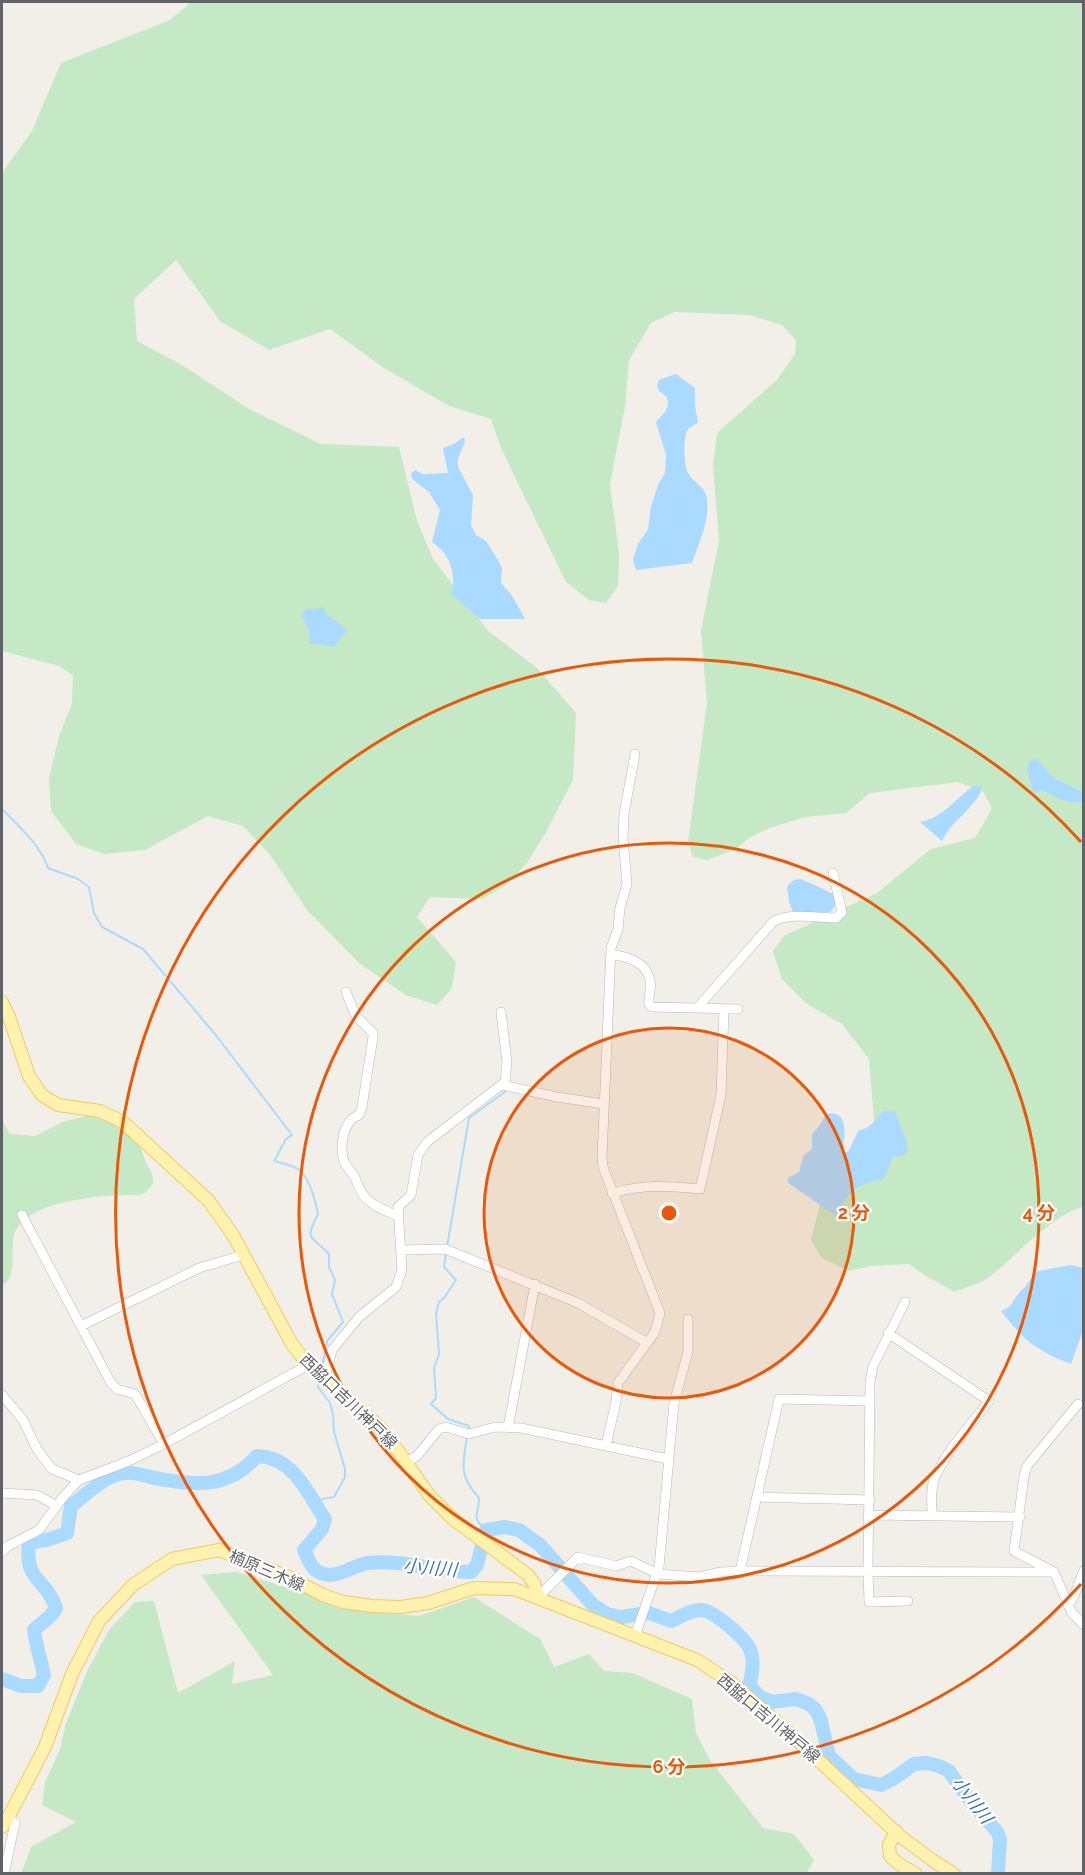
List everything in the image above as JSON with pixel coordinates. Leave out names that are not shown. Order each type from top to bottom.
[{"type":"main road","name":"西脇口吉川神戸線","points":[[2,1002],[29,1076],[42,1095],[58,1104],[100,1111],[123,1122],[208,1200],[233,1235],[292,1344],[316,1372],[387,1435],[429,1496],[453,1519],[528,1575],[534,1583],[538,1597],[697,1660],[732,1683],[896,1832]]},
{"type":"main road","name":"楠原三木線","points":[[5,1822],[45,1747],[72,1674],[99,1621],[133,1585],[172,1559],[219,1550],[289,1577],[343,1602],[372,1606],[401,1607],[428,1603],[474,1588],[514,1589],[538,1597]]},
{"type":"main road","points":[[916,1874],[890,1856],[889,1845],[896,1832],[954,1874]]},
{"type":"street","points":[[606,1446],[618,1383],[655,1332],[660,1313],[612,1193],[602,1158],[611,954],[627,884],[623,838],[624,814],[635,754]]},
{"type":"street","points":[[697,1008],[773,922],[789,916],[836,918],[840,916],[842,912],[833,873]]},
{"type":"street","points":[[611,954],[638,962],[647,973],[651,983],[648,1000],[652,1007],[738,1009]]},
{"type":"street","points":[[346,992],[351,1008],[373,1033],[373,1037],[362,1107],[345,1129],[344,1161],[366,1198],[380,1209],[398,1216]]},
{"type":"street","points":[[612,1193],[637,1186],[660,1185],[700,1190],[721,1095],[724,1009]]},
{"type":"street","points":[[2,1552],[8,1546],[39,1530],[79,1480],[129,1461],[316,1372],[359,1317],[396,1287],[402,1270],[398,1207],[411,1195],[418,1155],[428,1142],[502,1085],[507,1077],[501,1012]]},
{"type":"street","points":[[502,1085],[604,1104]]},
{"type":"street","points":[[22,1215],[111,1383],[117,1389],[135,1394],[164,1444]]},
{"type":"street","points":[[401,1250],[445,1249],[578,1303],[646,1342]]},
{"type":"street","points":[[81,1326],[199,1268],[243,1255]]},
{"type":"street","points":[[508,1428],[535,1284]]},
{"type":"street","points":[[905,1302],[873,1366],[870,1401],[868,1571],[869,1602],[908,1601]]},
{"type":"street","points":[[635,1636],[638,1622],[658,1574],[674,1403],[688,1352],[687,1318]]},
{"type":"street","points":[[888,1333],[989,1401],[956,1444],[935,1477],[932,1515]]},
{"type":"street","points":[[2,1395],[23,1420],[37,1449],[52,1468],[79,1480]]},
{"type":"street","points":[[740,1571],[779,1399],[870,1401]]},
{"type":"street","points":[[1078,1404],[1027,1466],[1014,1551],[1054,1572],[1072,1613],[1083,1625]]},
{"type":"street","points":[[406,1462],[417,1456],[439,1429],[446,1427],[469,1434],[485,1428],[521,1428],[668,1459]]},
{"type":"street","points":[[2,1493],[37,1495],[57,1506]]},
{"type":"street","points":[[757,1497],[870,1500]]},
{"type":"street","points":[[870,1515],[1020,1517]]},
{"type":"street","points":[[538,1597],[578,1557],[616,1566],[631,1561],[658,1574],[699,1577],[740,1571],[1054,1572]]},
{"type":"street","points":[[1068,1605],[1074,1596],[1083,1570]]},
{"type":"street","points":[[4,1874],[15,1823],[5,1822]]},
{"type":"green space","points":[[191,2],[1083,2],[1083,792],[1054,778],[1040,762],[1034,792],[1042,790],[1066,801],[1083,803],[1083,1207],[1072,1211],[1047,1227],[999,1269],[977,1284],[955,1292],[909,1264],[871,1266],[848,1271],[822,1258],[811,1240],[821,1200],[861,1152],[874,1120],[869,1059],[842,1024],[807,1004],[782,979],[773,951],[784,936],[877,893],[931,849],[975,838],[992,809],[984,792],[958,782],[870,793],[846,813],[805,817],[770,828],[749,838],[734,850],[707,860],[693,857],[688,842],[707,703],[701,630],[719,541],[713,465],[717,433],[777,380],[795,354],[796,340],[782,325],[750,315],[675,312],[651,323],[629,360],[625,406],[610,484],[619,554],[618,586],[606,603],[589,600],[566,582],[501,448],[491,419],[449,406],[384,368],[330,329],[269,350],[220,321],[176,260],[134,299],[137,341],[182,365],[249,409],[321,444],[399,447],[417,521],[433,559],[488,631],[537,668],[576,713],[573,780],[527,863],[506,885],[482,899],[430,897],[417,917],[456,962],[452,988],[437,1005],[406,995],[360,964],[307,910],[271,856],[243,826],[208,816],[145,850],[104,854],[76,844],[51,811],[49,779],[59,736],[72,704],[73,675],[59,666],[2,651],[2,173],[32,131],[61,63],[170,20]]},
{"type":"green space","points":[[86,1116],[109,1122],[137,1143],[152,1175],[153,1184],[145,1193],[139,1195],[69,1201],[34,1213],[21,1223],[14,1235],[11,1271],[9,1279],[2,1287],[2,1121],[10,1134],[35,1136],[63,1122]]},
{"type":"green space","points":[[236,1572],[368,1612],[419,1616],[474,1597],[540,1639],[554,1667],[589,1654],[604,1671],[632,1673],[692,1699],[696,1733],[710,1760],[763,1828],[794,1834],[814,1860],[806,1874],[21,1874],[31,1847],[76,1822],[42,1805],[45,1783],[61,1747],[65,1726],[87,1671],[109,1630],[135,1602],[154,1601],[178,1693],[235,1661],[232,1684],[273,1675],[201,1575]]},
{"type":"water","points":[[676,374],[695,388],[698,423],[687,431],[685,458],[688,473],[706,495],[708,507],[705,523],[692,563],[636,570],[633,560],[638,544],[648,529],[651,506],[665,473],[666,455],[656,422],[666,410],[668,403],[657,385],[659,380]]},
{"type":"water","points":[[464,437],[465,442],[458,458],[458,467],[473,495],[471,525],[476,535],[486,541],[498,560],[502,568],[501,583],[511,594],[525,619],[480,619],[451,594],[453,579],[451,565],[448,558],[432,542],[440,510],[429,492],[412,479],[411,474],[415,470],[423,474],[448,473],[443,448]]},
{"type":"water","points":[[322,607],[327,615],[347,630],[334,647],[309,644],[310,630],[302,615],[307,608],[313,610]]},
{"type":"water","points":[[1035,759],[1054,778],[1083,792],[1083,803],[1066,801],[1042,790],[1034,793],[1027,769],[1029,761]]},
{"type":"water","points":[[974,786],[981,786],[982,789],[942,841],[920,822],[943,812]]},
{"type":"water","points":[[800,879],[834,895],[835,906],[830,912],[794,914],[789,902],[787,886],[794,880]]},
{"type":"water","points":[[883,1111],[895,1112],[908,1151],[904,1155],[893,1157],[883,1179],[860,1186],[848,1195],[839,1218],[788,1183],[788,1178],[799,1172],[803,1156],[812,1149],[812,1134],[826,1114],[834,1113],[842,1120],[845,1132],[842,1152],[848,1152],[858,1131],[873,1124]]},
{"type":"water","points":[[1070,1265],[1084,1268],[1083,1330],[1071,1364],[1048,1354],[1031,1343],[1001,1311],[1010,1305],[1028,1284],[1034,1272]]},
{"type":"waterway","points":[[2,809],[34,843],[48,868],[78,879],[89,887],[94,913],[102,927],[143,949],[215,1034],[292,1135],[286,1139],[274,1161],[298,1169],[309,1184],[318,1214],[311,1234],[329,1254],[329,1267],[335,1280],[332,1294],[343,1322],[327,1341],[321,1372]]},
{"type":"waterway","points":[[447,1247],[469,1118],[506,1091]]},
{"type":"waterway","points":[[446,1253],[444,1267],[456,1280],[439,1302],[436,1313],[439,1354],[434,1368],[436,1398],[431,1404],[448,1419],[469,1426],[468,1430]]},
{"type":"waterway","points":[[312,1501],[334,1497],[345,1477],[345,1469],[334,1432],[330,1403],[318,1387],[319,1380]]},
{"type":"waterway","points":[[467,1436],[465,1476],[479,1498],[476,1516],[478,1522],[486,1530]]},
{"type":"waterway","name":"小川川","points":[[2,1679],[21,1686],[38,1686],[44,1675],[34,1630],[56,1608],[52,1598],[33,1573],[28,1556],[29,1543],[67,1533],[71,1506],[104,1481],[119,1474],[133,1473],[183,1482],[209,1482],[234,1475],[257,1456],[270,1458],[281,1463],[298,1478],[325,1519],[322,1529],[304,1550],[311,1565],[320,1573],[330,1575],[362,1564],[381,1562],[471,1572],[477,1565],[486,1530],[505,1527],[519,1530],[540,1545],[592,1604],[607,1614],[621,1617],[649,1613],[671,1621],[698,1610],[714,1615],[749,1647],[752,1656],[749,1685],[760,1697],[772,1702],[796,1699],[809,1704],[816,1710],[821,1721],[829,1756],[854,1779],[881,1785],[914,1764],[927,1763],[949,1771],[998,1833],[1000,1840],[998,1874]]}]
